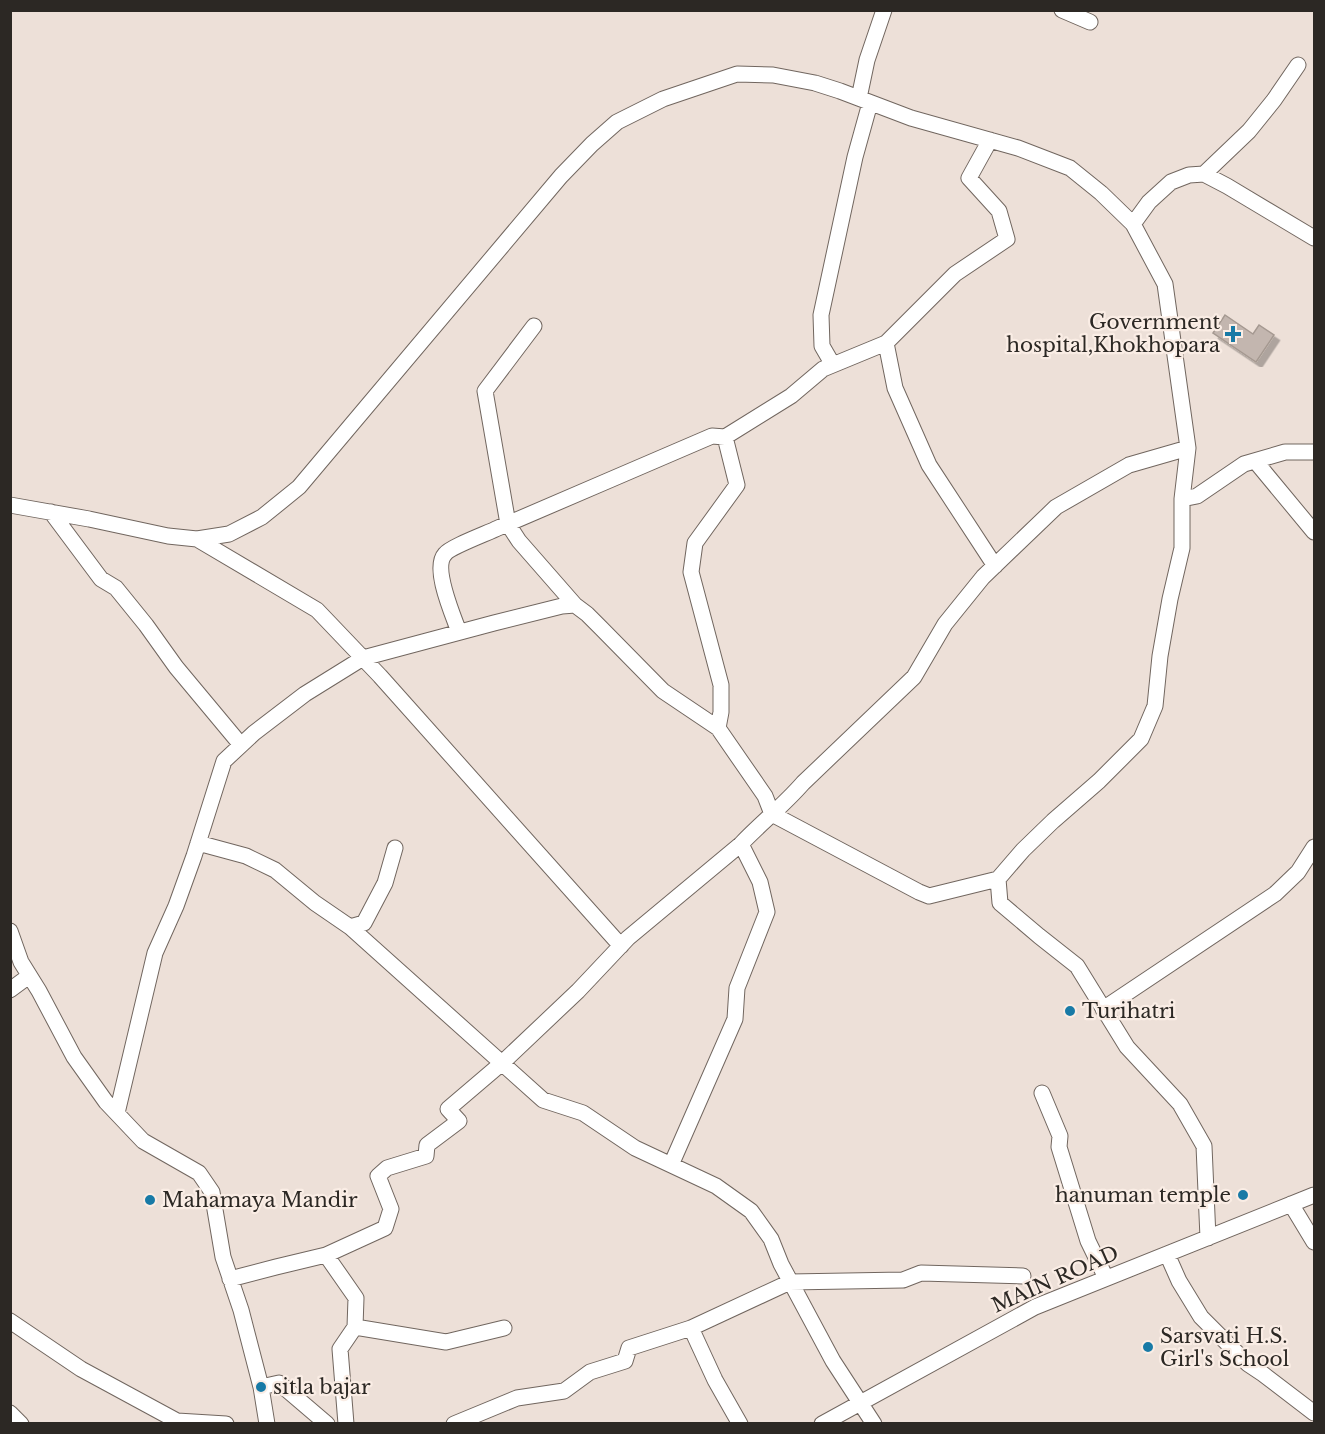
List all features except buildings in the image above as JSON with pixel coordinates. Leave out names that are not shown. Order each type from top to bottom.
[{"type":"street","points":[[833,365],[822,346],[821,315],[855,157],[864,100],[867,60],[884,10]]},
{"type":"street","points":[[1062,10],[1090,22]]},
{"type":"street","points":[[1204,174],[1249,131],[1298,65]]},
{"type":"street","points":[[10,505],[168,536],[197,538],[230,534],[262,517],[298,488],[561,176],[617,122],[663,99],[736,74],[794,78],[864,100],[911,118],[1018,148],[1070,168],[1101,193],[1133,224],[1165,284],[1188,448],[1182,499],[1182,548],[1160,656],[1155,706],[1141,739],[1099,781],[1023,850],[998,879],[929,896],[772,814],[765,796],[718,728],[663,691],[602,628],[575,605],[519,541],[508,524],[485,391],[534,327]]},
{"type":"street","points":[[459,632],[441,578],[441,563],[445,554],[508,524],[712,436],[725,437],[791,396],[823,369],[886,344],[955,274],[1007,239],[999,211],[969,178],[990,140]]},
{"type":"street","points":[[1133,224],[1149,202],[1170,182],[1189,175],[1204,174],[1314,238]]},
{"type":"street","points":[[886,344],[895,388],[930,465],[996,566]]},
{"type":"street","points":[[718,728],[721,712],[721,685],[691,572],[695,543],[737,485],[725,437]]},
{"type":"street","points":[[230,1279],[326,1255],[385,1228],[391,1209],[378,1176],[387,1168],[426,1156],[427,1145],[459,1120],[448,1109],[502,1064],[579,991],[628,938],[741,844],[914,677],[945,624],[983,577],[1056,507],[1130,465],[1188,448]]},
{"type":"street","points":[[1182,499],[1197,496],[1244,465],[1285,452],[1314,452]]},
{"type":"street","points":[[1256,462],[1314,532]]},
{"type":"street","points":[[51,512],[101,579],[116,588],[176,667],[241,745]]},
{"type":"street","points":[[197,538],[317,610],[363,658],[621,946]]},
{"type":"street","points":[[117,1113],[155,953],[176,906],[224,761],[254,733],[305,694],[363,658],[562,606],[575,605]]},
{"type":"street","points":[[198,843],[246,856],[275,870],[315,903],[350,927],[543,1100],[583,1113],[635,1148],[716,1186],[751,1211],[771,1239],[781,1264],[832,1361],[874,1424]]},
{"type":"street","points":[[671,1165],[735,1019],[737,988],[767,912],[760,882],[741,844]]},
{"type":"street","points":[[1103,1009],[1275,894],[1299,872],[1314,847]]},
{"type":"street","points":[[350,927],[364,923],[385,883],[394,848]]},
{"type":"street","points":[[998,879],[1000,903],[1077,966],[1127,1047],[1180,1104],[1204,1146],[1208,1238]]},
{"type":"street","points":[[10,932],[21,962],[74,1057],[106,1102],[143,1142],[199,1173],[212,1192],[223,1257],[241,1310],[261,1387],[267,1424]]},
{"type":"street","points":[[10,990],[29,976]]},
{"type":"street","points":[[1042,1093],[1060,1136],[1059,1147],[1088,1241],[1106,1278]]},
{"type":"street","name":"MAIN ROAD","points":[[822,1424],[1035,1307],[1314,1195]]},
{"type":"street","points":[[1291,1204],[1314,1242]]},
{"type":"street","points":[[1167,1254],[1179,1281],[1202,1317],[1248,1364],[1314,1413]]},
{"type":"street","points":[[326,1255],[356,1298],[356,1326],[340,1349],[346,1424]]},
{"type":"street","points":[[454,1424],[517,1398],[564,1391],[590,1372],[625,1361],[629,1348],[691,1328],[790,1282],[903,1280],[921,1273],[1023,1276]]},
{"type":"street","points":[[10,1321],[81,1369],[176,1422],[226,1424]]},
{"type":"street","points":[[356,1326],[446,1342],[504,1328]]},
{"type":"street","points":[[691,1328],[715,1380],[740,1424]]},
{"type":"street","points":[[261,1387],[279,1383],[327,1424]]},
{"type":"street","points":[[10,1413],[21,1424]]},
{"type":"place","name":"Government hospital,Khokhopara","points":[[1233,334]]},
{"type":"place","name":"Turihatri","points":[[1070,1011]]},
{"type":"place","name":"hanuman temple","points":[[1243,1195]]},
{"type":"place","name":"Mahamaya Mandir","points":[[150,1200]]},
{"type":"place","name":"Sarsvati H.S. Girl's School","points":[[1148,1347]]},
{"type":"place","name":"sitla bajar","points":[[261,1387]]}]
